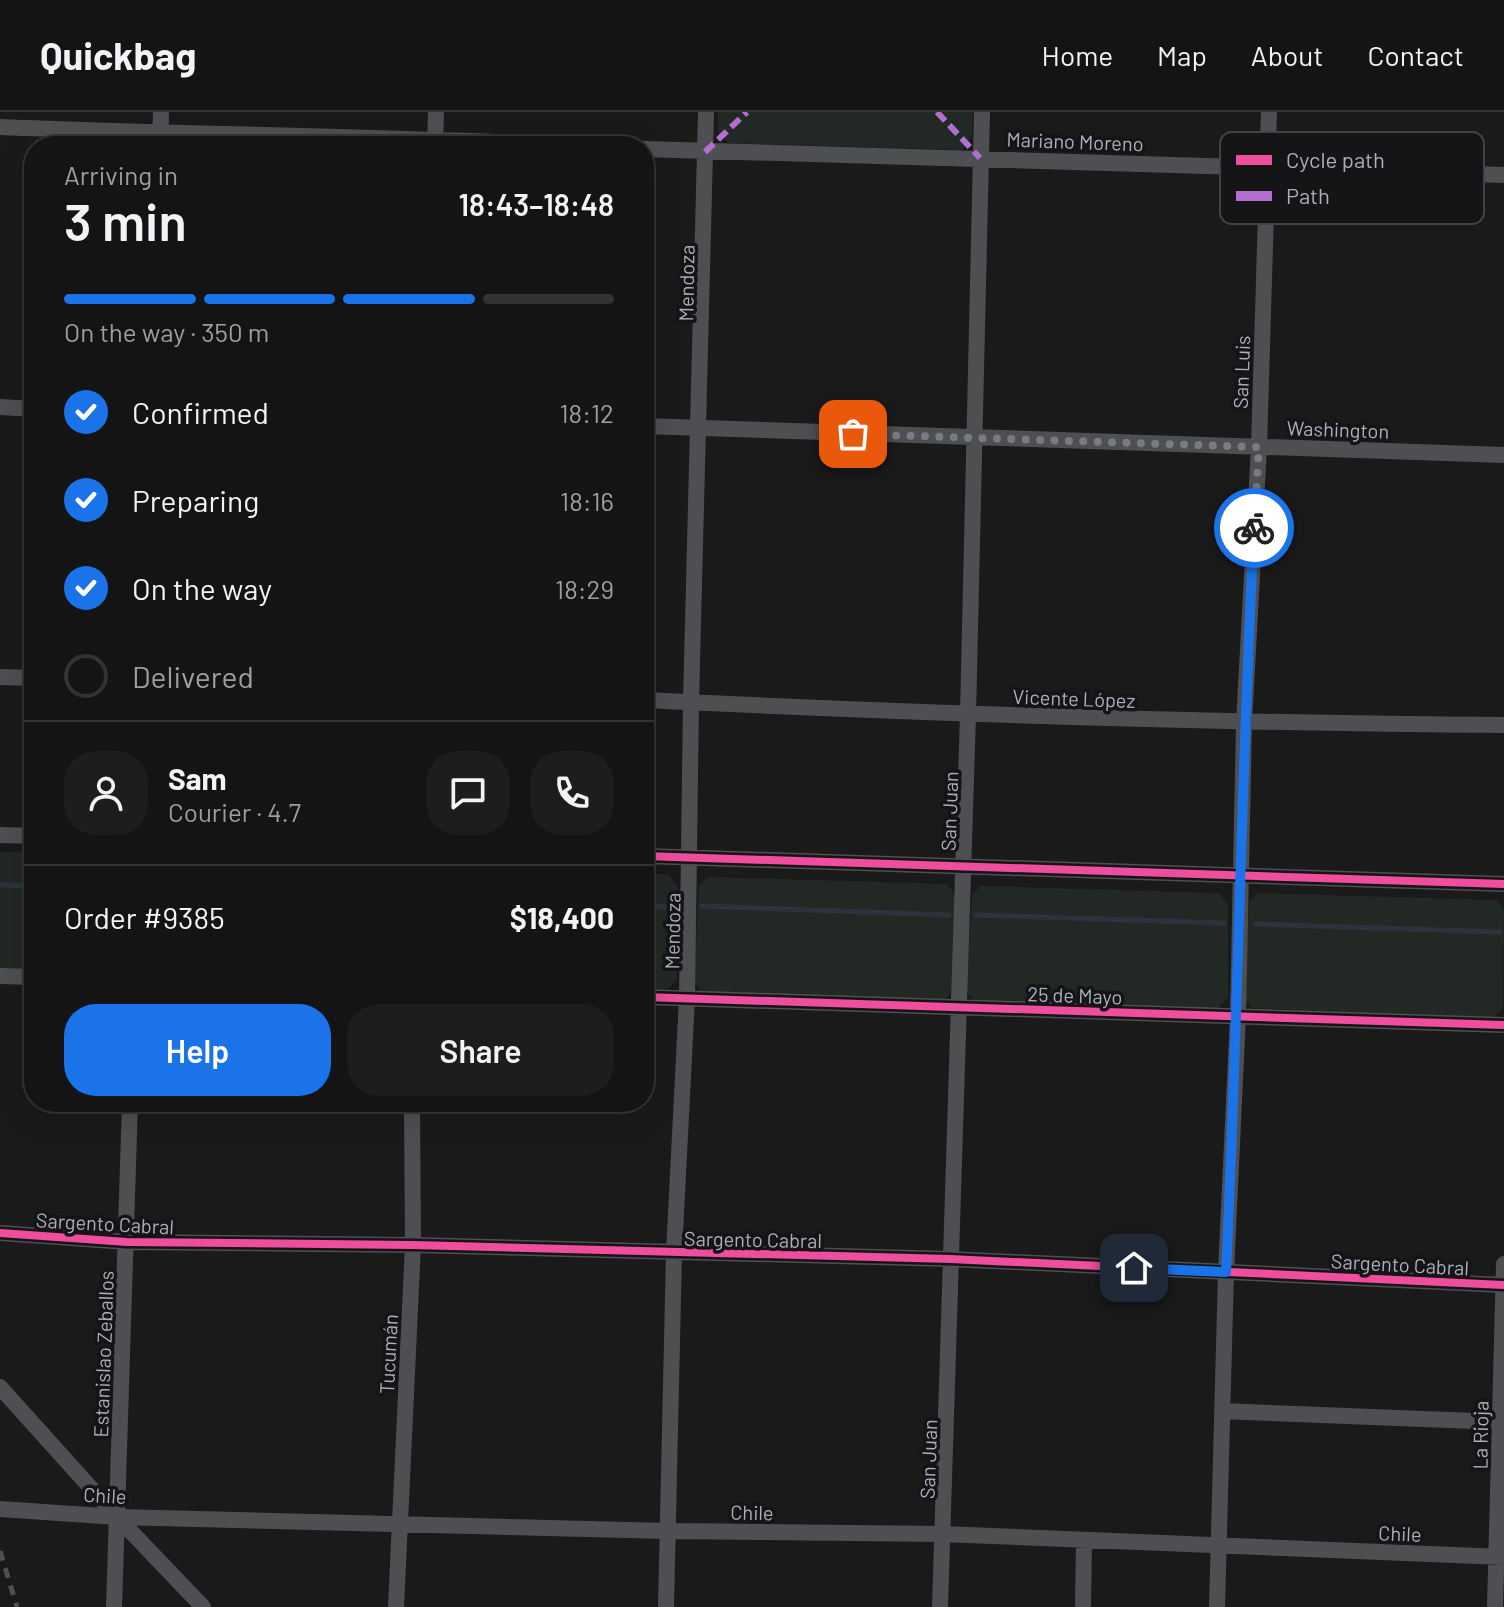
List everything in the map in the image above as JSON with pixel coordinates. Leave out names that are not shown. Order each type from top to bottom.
[{"type":"street","points":[[160,136],[161,112]]},
{"type":"street","points":[[435,136],[436,112]]},
{"type":"street","name":"Mendoza","points":[[666,1607],[674,1253],[687,998],[706,112]]},
{"type":"street","name":"San Juan","points":[[940,1607],[976,438],[982,112]]},
{"type":"street","name":"San Luis","points":[[1268,132],[1269,112]]},
{"type":"street","points":[[0,127],[111,136]]},
{"type":"street","name":"Mariano Moreno","points":[[654,149],[1220,166]]},
{"type":"street","name":"Mariano Moreno","points":[[1484,174],[1504,175]]},
{"type":"street","name":"San Luis","points":[[1217,1607],[1226,1272],[1238,1016],[1244,723],[1259,447],[1265,224]]},
{"type":"street","points":[[0,407],[24,408]]},
{"type":"street","name":"Washington","points":[[654,427],[1504,455]]},
{"type":"street","points":[[0,677],[24,678]]},
{"type":"street","name":"Vicente López","points":[[654,700],[968,715],[1244,723],[1504,725]]},
{"type":"street","points":[[0,835],[24,836]]},
{"type":"street","points":[[654,856],[1504,884]]},
{"type":"street","points":[[0,976],[24,977]]},
{"type":"street","name":"25 de Mayo","points":[[654,997],[1504,1025]]},
{"type":"street","name":"Estanislao Zeballos","points":[[114,1607],[130,1112]]},
{"type":"street","name":"Tucumán","points":[[396,1607],[413,1245],[412,1112]]},
{"type":"street","name":"Sargento Cabral","points":[[0,1233],[127,1242],[413,1245],[950,1259],[1504,1285]]},
{"type":"street","name":"La Rioja","points":[[1495,1607],[1500,1557],[1504,1264]]},
{"type":"street","points":[[0,1387],[203,1607]]},
{"type":"street","points":[[1222,1411],[1500,1422]]},
{"type":"street","name":"Chile","points":[[0,1509],[117,1517],[668,1531],[942,1534],[1500,1557]]},
{"type":"street","points":[[1083,1607],[1084,1540]]},
{"type":"shaded area","points":[[718,112],[973,112],[972,137],[962,150],[728,143],[718,133]]},
{"type":"shaded area","points":[[0,852],[24,853],[24,970],[0,969]]},
{"type":"shaded area","points":[[654,874],[668,874],[677,886],[677,979],[666,991],[654,990]]},
{"type":"shaded area","points":[[708,877],[947,884],[956,896],[955,988],[944,1000],[703,993],[694,982],[699,886]]},
{"type":"shaded area","points":[[980,886],[1219,893],[1228,905],[1228,997],[1217,1009],[975,1001],[966,991],[972,895]]},
{"type":"shaded area","points":[[1257,893],[1497,900],[1504,909],[1503,1009],[1491,1019],[1252,1008],[1244,998],[1249,902]]},
{"type":"waterway","points":[[0,885],[24,886]]},
{"type":"waterway","points":[[654,906],[669,907]]},
{"type":"waterway","points":[[702,906],[949,915]]},
{"type":"waterway","points":[[976,915],[1224,923]]},
{"type":"waterway","points":[[1255,924],[1500,932]]},
{"type":"railway","points":[[0,1551],[17,1607]]},
{"type":"marked path","points":[[705,152],[747,112]]},
{"type":"marked path","points":[[937,112],[980,158]]},
{"type":"cycle path","points":[[654,856],[1504,884]]},
{"type":"cycle path","points":[[654,997],[1504,1025]]},
{"type":"cycle path","points":[[0,1233],[127,1242],[413,1245],[950,1259],[1504,1285]]},
{"type":"way so far","points":[[853,434],[1259,447],[1254,528]]},
{"type":"route","points":[[1134,1268],[1226,1272],[1238,1016],[1244,723],[1254,528]]}]
